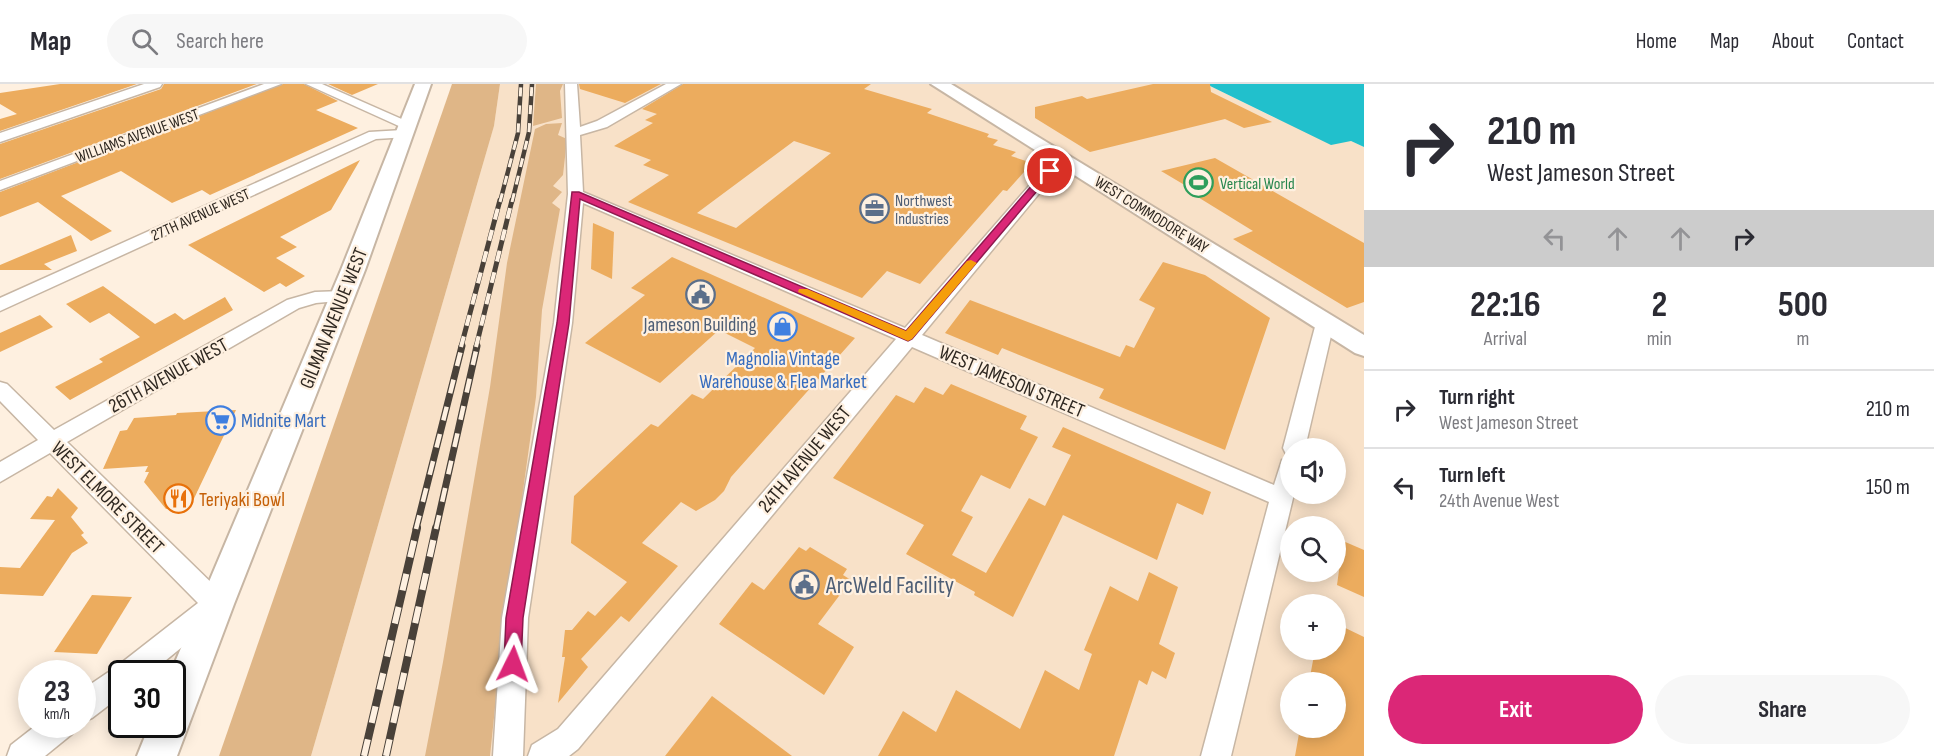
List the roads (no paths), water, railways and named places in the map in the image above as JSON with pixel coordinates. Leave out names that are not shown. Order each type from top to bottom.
[{"type":"main road","name":"GILMAN AVENUE WEST","points":[[186,682],[343,296],[423,84]]},
{"type":"main road","name":"WEST COMMODORE WAY","points":[[939,84],[1364,347]]},
{"type":"main road","points":[[157,756],[164,738]]},
{"type":"street","points":[[0,138],[156,84]]},
{"type":"street","name":"WILLIAMS AVENUE WEST","points":[[0,186],[275,84]]},
{"type":"street","points":[[312,84],[405,129]]},
{"type":"street","points":[[508,756],[515,618],[563,323],[576,194],[571,84]]},
{"type":"street","points":[[574,133],[602,124],[675,84]]},
{"type":"street","name":"27TH AVENUE WEST","points":[[0,305],[374,135],[405,129]]},
{"type":"street","name":"24TH AVENUE WEST","points":[[543,756],[568,739],[1061,158]]},
{"type":"street","name":"WEST JAMESON STREET","points":[[576,194],[1280,497]]},
{"type":"street","name":"26TH AVENUE WEST","points":[[3,473],[52,442],[293,304],[315,298],[343,296]]},
{"type":"street","points":[[1296,438],[1325,323]]},
{"type":"street","name":"WEST ELMORE STREET","points":[[0,389],[216,604]]},
{"type":"street","points":[[1216,756],[1280,504]]},
{"type":"street","points":[[145,660],[216,604]]},
{"type":"street","points":[[22,756],[44,738]]},
{"type":"water","points":[[1206,84],[1364,84],[1364,147],[1351,141],[1331,145]]},
{"type":"railway","points":[[500,202],[518,133],[521,84]]},
{"type":"railway","points":[[512,202],[529,132],[532,84]]},
{"type":"railway","points":[[461,347],[500,200]]},
{"type":"railway","points":[[476,347],[512,200]]},
{"type":"railway","points":[[416,529],[462,346]]},
{"type":"railway","points":[[436,529],[477,346]]},
{"type":"railway","points":[[364,756],[417,528]]},
{"type":"railway","points":[[386,756],[436,528]]},
{"type":"place","name":"Vertical World","points":[[1199,183]]},
{"type":"place","name":"Northwest Industries","points":[[874,209]]},
{"type":"place","name":"Jameson Building","points":[[700,294]]},
{"type":"place","name":"Magnolia Vintage Warehouse & Flea Market","points":[[783,327]]},
{"type":"place","name":"Midnite Mart","points":[[220,420]]},
{"type":"place","name":"Teriyaki Bowl","points":[[178,499]]},
{"type":"place","name":"ArcWeld Facility","points":[[805,585]]}]
